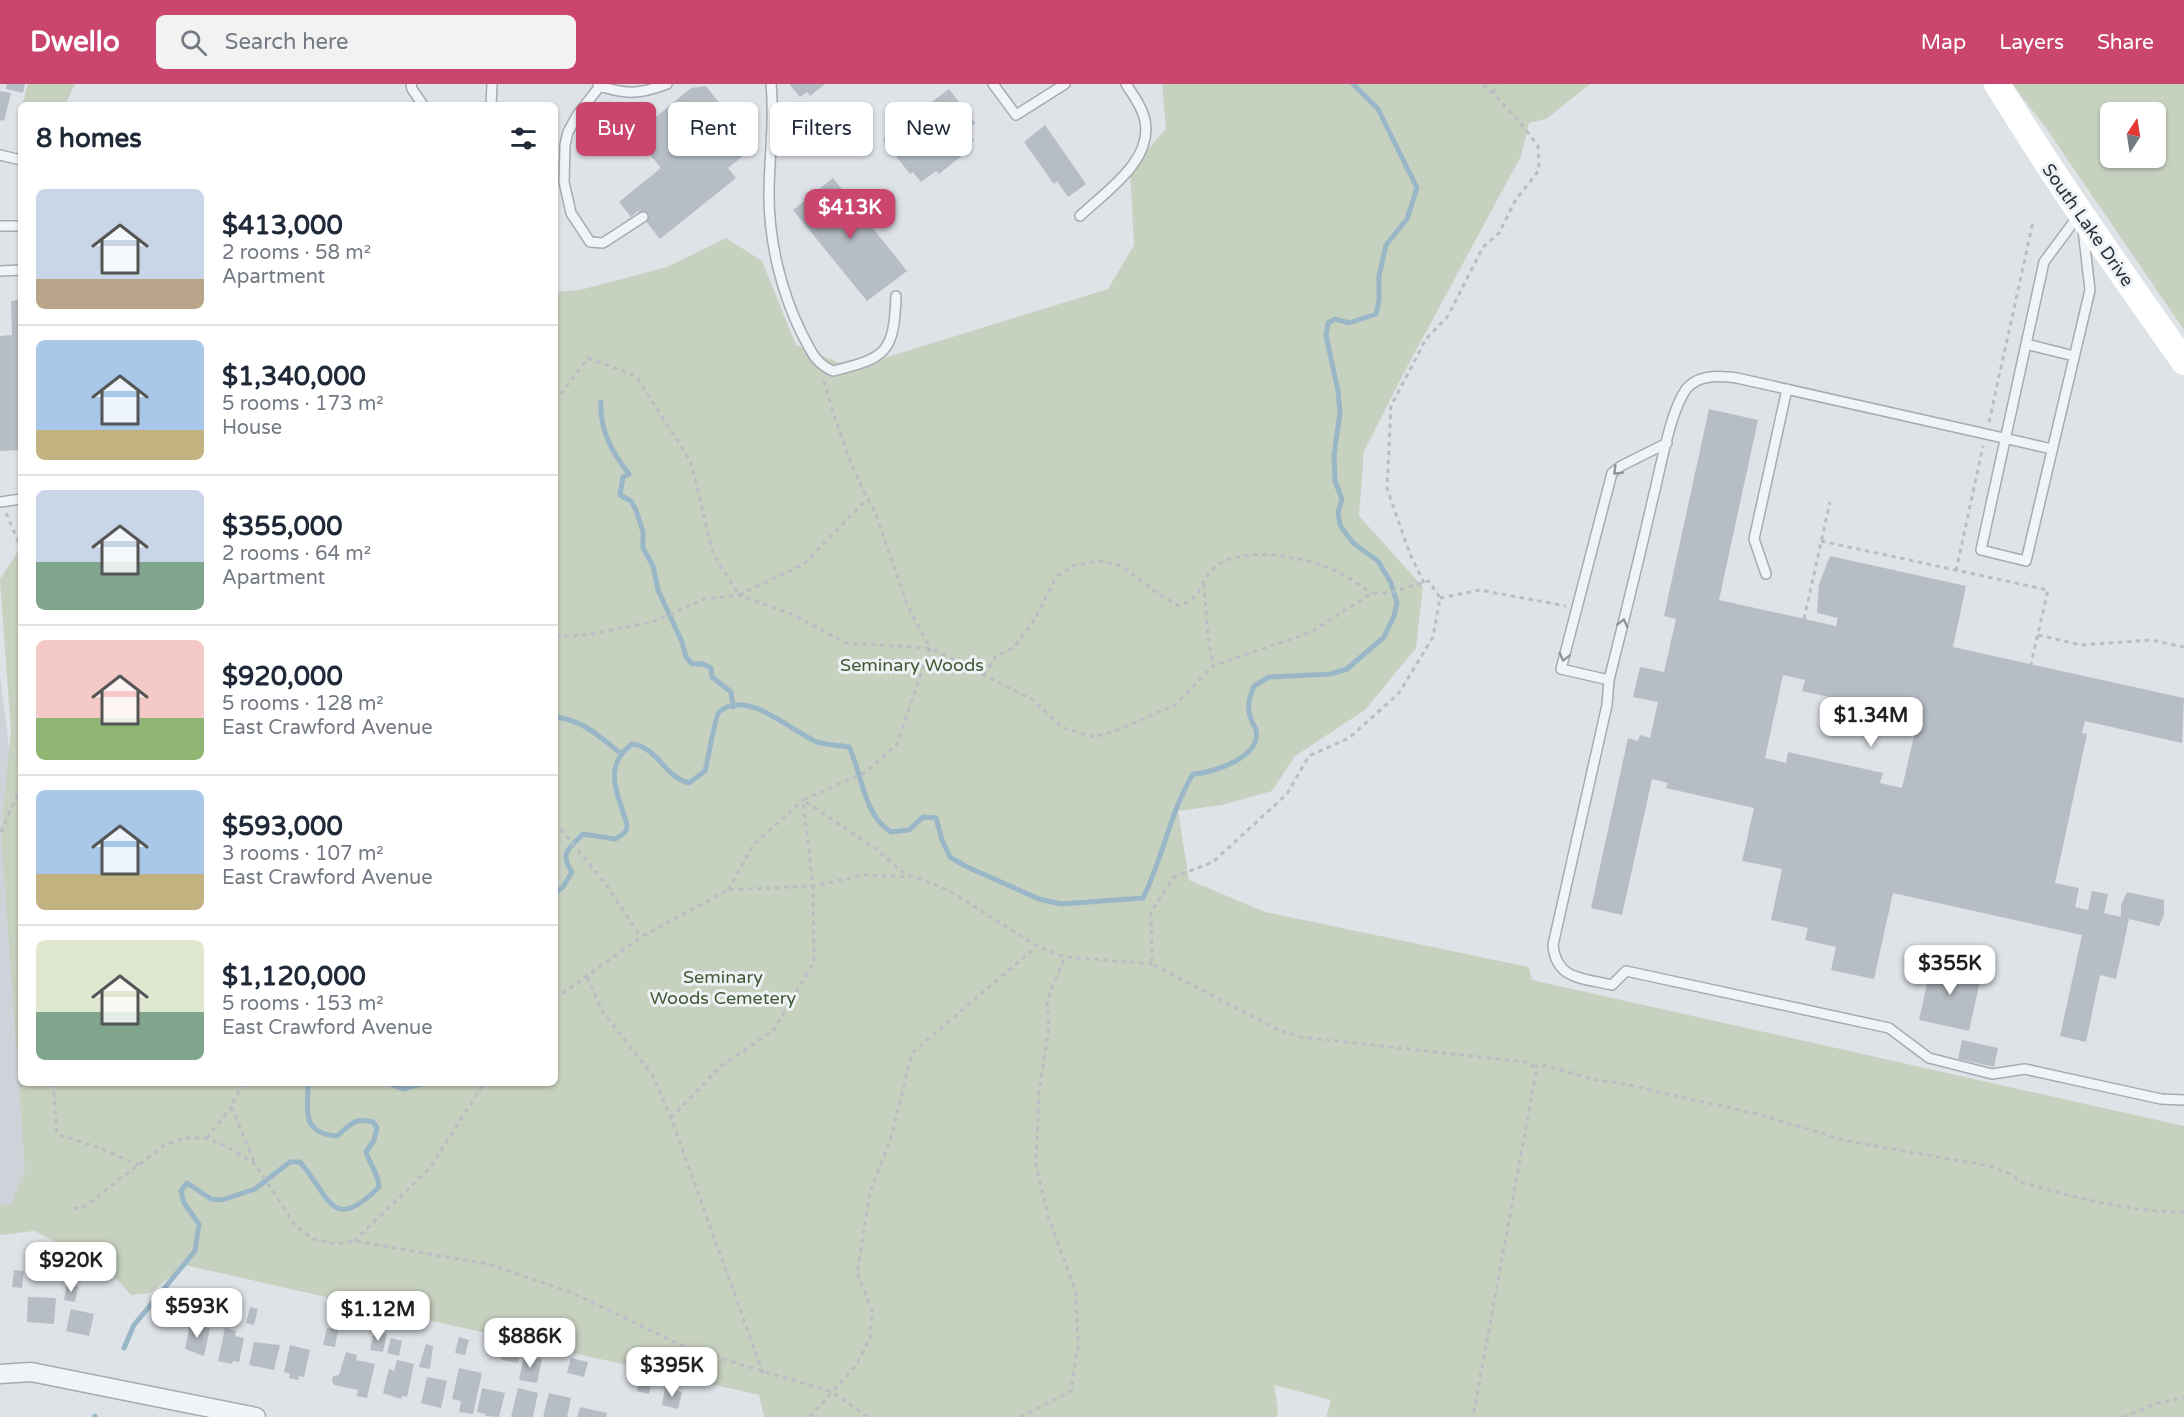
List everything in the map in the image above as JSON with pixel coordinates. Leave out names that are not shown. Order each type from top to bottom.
[{"type":"street","name":"South Lake Drive","points":[[1997,84],[2045,163],[2184,362]]},
{"type":"street","points":[[0,1374],[31,1372],[185,1409],[255,1417]]},
{"type":"lane","points":[[411,84],[421,102]]},
{"type":"lane","points":[[491,102],[492,84]]},
{"type":"lane","points":[[643,217],[603,243],[590,242],[572,213],[564,182],[564,145],[578,114],[599,85],[622,93],[646,92],[667,84]]},
{"type":"lane","points":[[771,84],[769,195],[771,229],[792,314],[819,365],[833,371],[880,356],[889,345],[895,328],[896,296]]},
{"type":"lane","points":[[993,84],[1016,115],[1065,84]]},
{"type":"lane","points":[[1080,216],[1125,174],[1139,156],[1146,139],[1145,121],[1139,105],[1126,84]]},
{"type":"lane","points":[[0,154],[18,159]]},
{"type":"lane","points":[[2081,212],[2090,290],[2026,561],[1981,550],[2044,262],[2081,212]]},
{"type":"lane","points":[[0,226],[18,226]]},
{"type":"lane","points":[[0,271],[18,270]]},
{"type":"lane","points":[[2026,344],[2074,356]]},
{"type":"lane","points":[[2052,449],[1728,377],[1702,379],[1690,386],[1680,399],[1667,443],[1609,680],[1606,705],[1553,945],[1554,957],[1562,970],[1571,976],[1612,985],[1626,971],[1889,1028],[1929,1058],[1992,1074],[2025,1069],[2161,1099],[2184,1100]]},
{"type":"lane","points":[[1766,574],[1754,539],[1787,389]]},
{"type":"lane","points":[[1609,680],[1561,669],[1612,473],[1621,466],[1667,443]]},
{"type":"lane","points":[[1,502],[18,499]]},
{"type":"path","points":[[1424,583],[1410,554],[1387,488],[1391,406],[1426,339],[1448,316],[1483,247],[1499,233],[1515,201],[1539,170],[1538,146],[1493,93],[1482,84]]},
{"type":"path","points":[[1493,93],[1497,84]]},
{"type":"path","points":[[1956,571],[2033,222]]},
{"type":"path","points":[[558,397],[588,358],[636,376],[691,462],[712,554],[739,595],[794,615],[846,643],[930,648],[1033,700],[1063,728],[1095,736],[1115,731],[1175,705],[1213,666],[1311,632],[1372,593]]},
{"type":"path","points":[[728,890],[754,844],[803,800],[866,772],[897,744],[930,648],[908,607],[879,521],[867,499],[838,428],[819,365]]},
{"type":"path","points":[[558,637],[591,634],[659,619],[705,599],[739,595],[804,564],[867,499]]},
{"type":"path","points":[[1,502],[18,541]]},
{"type":"path","points":[[1804,619],[1830,502]]},
{"type":"path","points":[[1821,542],[2048,590],[2031,664]]},
{"type":"path","points":[[984,675],[996,657],[1013,648],[1035,619],[1056,577],[1075,564],[1100,561],[1122,566],[1157,593],[1179,606],[1194,600],[1212,570],[1230,558],[1264,553],[1335,571],[1372,593],[1388,593],[1429,581],[1440,598],[1433,638],[1399,693],[1349,738],[1309,756],[1287,794],[1213,862],[1174,877],[1151,912],[1152,964]]},
{"type":"path","points":[[1204,584],[1208,637],[1213,666]]},
{"type":"path","points":[[1440,598],[1480,590],[1576,608]]},
{"type":"path","points":[[2038,635],[2081,645],[2151,640],[2184,647]]},
{"type":"path","points":[[1,832],[18,794]]},
{"type":"path","points":[[803,800],[876,849],[902,872],[948,890],[1037,946],[1065,957],[1152,964],[1274,1028],[1300,1037],[1526,1062],[1533,1066],[1546,1066],[1596,1080],[1620,1083],[1761,1115],[1847,1142],[1990,1167],[2011,1174],[2020,1182],[2090,1200],[2146,1210],[2184,1212]]},
{"type":"path","points":[[671,1118],[721,1066],[773,1031],[814,962],[813,886],[803,800]]},
{"type":"path","points":[[558,826],[605,883],[641,937]]},
{"type":"path","points":[[558,997],[641,937],[728,890],[813,886],[864,875],[915,877]]},
{"type":"path","points":[[810,1417],[857,1364],[870,1338],[872,1310],[857,1273],[870,1192],[891,1138],[912,1053],[1037,946]]},
{"type":"path","points":[[1020,1417],[1071,1391],[1078,1346],[1076,1292],[1049,1219],[1036,1165],[1039,1092],[1049,1028],[1047,1000],[1065,957]]},
{"type":"path","points":[[587,977],[603,1012],[653,1076],[671,1118],[763,1373]]},
{"type":"path","points":[[1473,1417],[1536,1072],[1533,1066]]},
{"type":"path","points":[[53,1086],[57,1134],[100,1148],[139,1165]]},
{"type":"path","points":[[207,1138],[231,1106],[241,1086]]},
{"type":"path","points":[[354,1241],[430,1168],[482,1086]]},
{"type":"path","points":[[231,1106],[255,1164],[295,1225],[313,1239],[335,1244],[354,1241],[488,1264],[573,1293],[687,1348],[763,1373],[832,1392],[868,1417]]},
{"type":"path","points":[[74,1209],[81,1209],[163,1146],[183,1138],[207,1138],[255,1164]]},
{"type":"path","points":[[2123,1417],[2133,1411],[2158,1403],[2184,1398]]},
{"type":"shaded area","points":[[0,675],[18,821],[18,1086],[21,1086],[34,1231],[0,1224]]},
{"type":"green space","points":[[28,84],[75,84],[66,102],[23,102]]},
{"type":"green space","name":"Seminary Woods","points":[[1162,84],[1590,84],[1546,119],[1529,123],[1521,156],[1364,451],[1359,516],[1423,587],[1416,648],[1365,710],[1295,756],[1272,791],[1222,805],[1178,811],[1189,880],[1265,912],[1529,967],[1532,980],[2184,1126],[2184,1417],[1326,1417],[1331,1400],[1274,1385],[1277,1417],[764,1417],[759,1395],[185,1265],[150,1293],[131,1295],[103,1264],[34,1231],[0,1235],[0,1205],[11,1205],[25,1170],[19,1086],[558,1086],[558,292],[580,290],[667,267],[726,238],[762,261],[796,345],[852,368],[1108,289],[1134,245],[1130,170],[1166,129]]},
{"type":"green space","points":[[2012,84],[2184,84],[2184,330],[2046,128]]},
{"type":"green space","name":"Seminary Woods","points":[[18,552],[18,1071],[1,832],[11,732],[0,579]]},
{"type":"building","points":[[7,84],[25,84],[23,93],[6,89]]},
{"type":"building","points":[[789,84],[825,84],[810,96],[807,92],[800,97]]},
{"type":"building","points":[[706,86],[719,102],[674,102],[691,88]]},
{"type":"building","points":[[949,89],[959,102],[932,102]]},
{"type":"building","points":[[0,91],[11,93],[4,121],[0,120]]},
{"type":"building","points":[[668,107],[668,156],[743,156],[728,168],[736,178],[660,239],[638,211],[631,217],[619,202],[661,168],[651,156],[656,156],[656,117]]},
{"type":"building","points":[[1045,125],[1086,184],[1068,197],[1057,181],[1054,184],[1024,142]]},
{"type":"building","points":[[896,156],[962,156],[939,174],[936,171],[921,182],[913,172],[910,174]]},
{"type":"building","points":[[833,178],[907,271],[867,301],[793,210]]},
{"type":"building","points":[[18,300],[18,450],[0,451],[0,336],[12,335],[11,301]]},
{"type":"building","points":[[1709,409],[1758,420],[1719,600],[1836,626],[1838,618],[1817,613],[1819,584],[1830,556],[1966,586],[1953,647],[2184,698],[2182,743],[2085,721],[2082,733],[2087,734],[2055,883],[2079,888],[2075,907],[2088,910],[2092,891],[2108,894],[2104,913],[2121,917],[2121,905],[2127,892],[2164,900],[2164,915],[2159,926],[2129,919],[2116,979],[2100,975],[2086,1042],[2060,1036],[2082,935],[1893,893],[1874,979],[1831,970],[1836,947],[1805,940],[1808,928],[1771,920],[1782,869],[1742,861],[1754,808],[1666,788],[1668,783],[1652,779],[1622,915],[1591,908],[1628,738],[1638,741],[1640,735],[1650,738],[1658,702],[1633,697],[1640,667],[1664,672],[1676,619],[1664,616]],"holes":[[[1783,675],[1805,680],[1802,691],[1897,712],[1899,701],[1921,706],[1902,788],[1880,783],[1883,773],[1788,752],[1786,763],[1765,758]]]},
{"type":"building","points":[[1932,961],[1982,972],[1969,1031],[1919,1020]]},
{"type":"building","points":[[1962,1040],[1998,1048],[1994,1067],[1958,1059]]},
{"type":"building","points":[[14,1270],[24,1271],[22,1288],[12,1287]]},
{"type":"building","points":[[67,1284],[78,1286],[75,1302],[64,1300]]},
{"type":"building","points":[[28,1297],[56,1298],[54,1324],[27,1322]]},
{"type":"building","points":[[213,1299],[227,1302],[223,1319],[209,1316]]},
{"type":"building","points":[[250,1307],[258,1309],[254,1325],[246,1323]]},
{"type":"building","points":[[71,1309],[94,1314],[89,1336],[66,1331]]},
{"type":"building","points":[[360,1314],[372,1318],[370,1326],[358,1323]]},
{"type":"building","points":[[190,1324],[210,1328],[204,1356],[185,1349]]},
{"type":"building","points":[[225,1328],[236,1331],[235,1336],[244,1338],[239,1362],[233,1361],[232,1364],[218,1361]]},
{"type":"building","points":[[327,1328],[338,1330],[335,1347],[323,1345]]},
{"type":"building","points":[[374,1331],[387,1334],[383,1352],[370,1350]]},
{"type":"building","points":[[459,1337],[469,1340],[465,1355],[455,1353]]},
{"type":"building","points":[[391,1338],[402,1341],[399,1356],[387,1353]]},
{"type":"building","points":[[254,1342],[280,1345],[274,1370],[249,1365]]},
{"type":"building","points":[[505,1343],[522,1346],[518,1363],[501,1360]]},
{"type":"building","points":[[426,1344],[433,1346],[430,1369],[419,1367]]},
{"type":"building","points":[[290,1345],[310,1350],[304,1377],[299,1376],[298,1380],[289,1378],[290,1374],[284,1372]]},
{"type":"building","points":[[346,1352],[357,1355],[356,1360],[375,1364],[367,1398],[357,1396],[358,1390],[334,1385],[332,1381],[333,1376],[339,1375]]},
{"type":"building","points":[[524,1355],[542,1359],[537,1383],[519,1380]]},
{"type":"building","points":[[571,1358],[588,1362],[584,1377],[567,1373]]},
{"type":"building","points":[[397,1360],[414,1364],[407,1397],[402,1396],[401,1399],[383,1393],[389,1369],[394,1371]]},
{"type":"building","points":[[459,1368],[482,1373],[473,1414],[459,1412],[461,1401],[452,1399]]},
{"type":"building","points":[[640,1374],[653,1377],[649,1394],[637,1391]]},
{"type":"building","points":[[427,1377],[447,1381],[441,1408],[421,1403]]},
{"type":"building","points":[[482,1388],[505,1393],[499,1417],[485,1416],[477,1412]]},
{"type":"building","points":[[518,1388],[538,1393],[533,1417],[511,1417]]},
{"type":"building","points":[[665,1388],[682,1392],[678,1409],[662,1405]]},
{"type":"building","points":[[549,1393],[571,1398],[567,1417],[543,1417]]},
{"type":"building","points":[[580,1407],[607,1413],[606,1417],[577,1417]]},
{"type":"waterway","points":[[558,891],[572,872],[566,860],[567,851],[583,834],[615,839],[626,831],[627,823],[617,793],[614,775],[618,759],[624,752],[632,744],[641,746],[655,756],[673,775],[689,783],[705,771],[719,712],[730,706],[743,705],[770,714],[817,742],[849,747],[869,805],[882,825],[891,832],[909,830],[923,817],[936,818],[950,857],[1039,899],[1061,904],[1143,898],[1178,804],[1193,774],[1223,767],[1244,756],[1252,748],[1256,740],[1256,730],[1249,708],[1254,686],[1269,677],[1331,674],[1347,669],[1384,637],[1394,616],[1397,603],[1391,583],[1378,561],[1353,543],[1340,525],[1338,512],[1342,499],[1335,481],[1334,455],[1340,413],[1338,391],[1326,335],[1328,323],[1335,319],[1349,323],[1376,314],[1379,300],[1379,276],[1386,245],[1407,219],[1417,188],[1378,109],[1353,84]]},
{"type":"waterway","points":[[601,402],[602,422],[608,441],[629,474],[623,477],[620,495],[631,501],[636,510],[643,532],[643,548],[653,566],[658,590],[682,642],[686,657],[692,664],[703,664],[711,668],[712,677],[731,692],[733,707]]},
{"type":"waterway","points":[[558,718],[582,725],[620,753]]},
{"type":"waterway","points":[[124,1348],[134,1325],[195,1251],[199,1224],[184,1203],[181,1191],[187,1183],[211,1199],[222,1200],[255,1189],[290,1162],[300,1162],[326,1198],[341,1209],[351,1208],[379,1187],[366,1152],[374,1140],[377,1128],[373,1122],[357,1121],[337,1136],[317,1131],[309,1119],[308,1086]]},
{"type":"waterway","points":[[396,1086],[403,1089],[414,1086]]},
{"type":"park label","name":"Seminary Woods Cemetery","points":[[723,987]]}]
